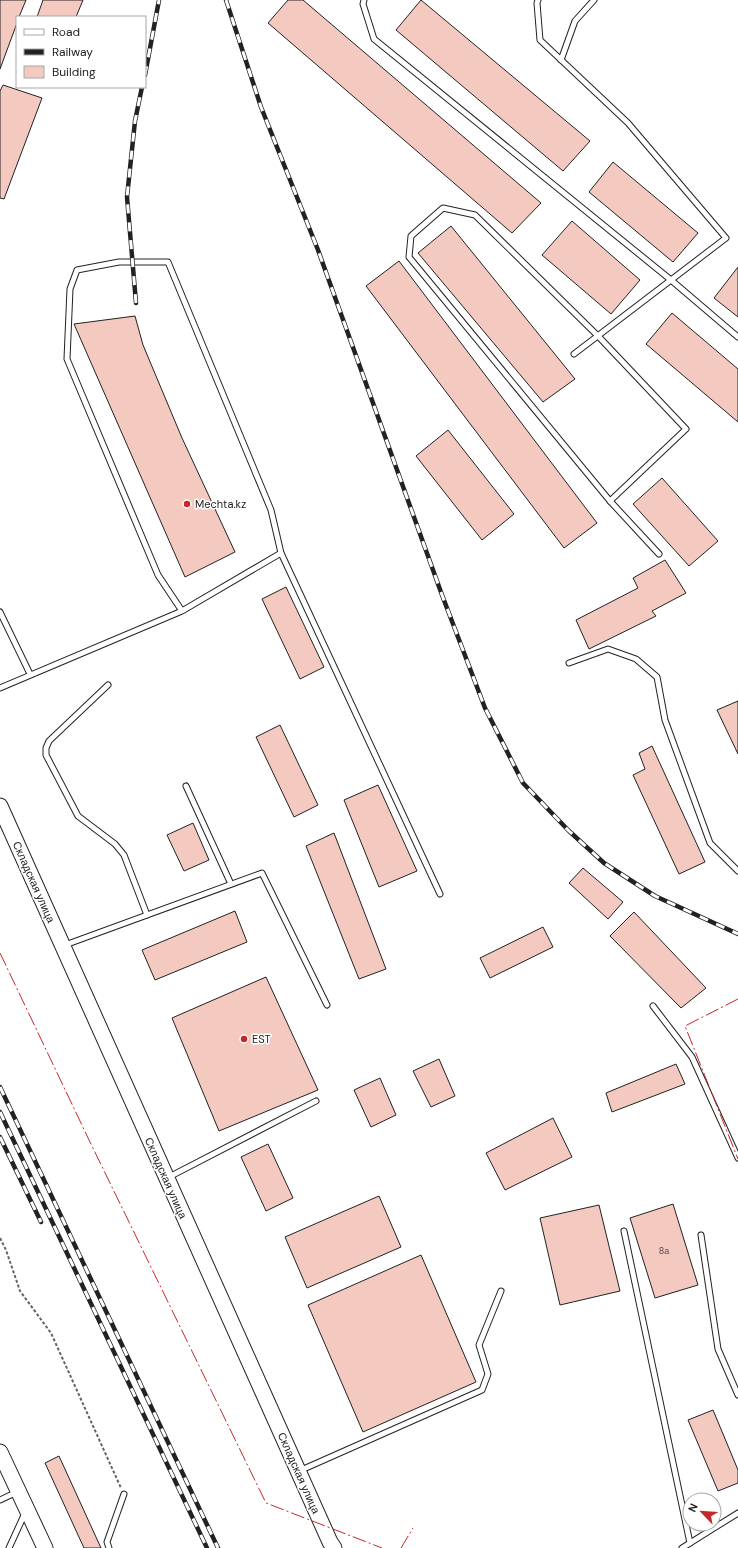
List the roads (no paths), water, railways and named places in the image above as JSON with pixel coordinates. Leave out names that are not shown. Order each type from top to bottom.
[{"type":"main road","name":"Складская улица","points":[[0,806],[166,1179],[298,1472],[334,1548]]},
{"type":"main road","points":[[0,1452],[45,1548]]},
{"type":"lane","points":[[364,0],[363,4],[374,39],[671,280],[738,337]]},
{"type":"lane","points":[[538,0],[540,40],[628,123],[726,238],[574,354]]},
{"type":"lane","points":[[561,60],[575,21],[594,0]]},
{"type":"lane","points":[[610,501],[686,429],[598,336],[475,215],[443,208],[412,236],[409,257],[610,501],[659,554]]},
{"type":"lane","points":[[182,611],[158,575],[67,359],[70,289],[77,270],[118,262],[168,262],[271,510],[281,553],[440,894]]},
{"type":"lane","points":[[0,688],[30,674],[182,611],[281,553]]},
{"type":"lane","points":[[0,612],[30,674]]},
{"type":"lane","points":[[570,663],[608,649],[636,659],[657,677],[665,720],[710,843],[738,871]]},
{"type":"lane","points":[[108,684],[49,741],[46,748],[46,755],[78,816],[115,844],[124,855],[147,915]]},
{"type":"lane","points":[[186,786],[231,884]]},
{"type":"lane","points":[[62,946],[262,873],[327,1005]]},
{"type":"lane","points":[[653,1006],[692,1057],[738,1158]]},
{"type":"lane","points":[[166,1179],[316,1101]]},
{"type":"lane","points":[[624,1231],[690,1543]]},
{"type":"lane","points":[[701,1235],[718,1349],[738,1395]]},
{"type":"lane","points":[[298,1472],[482,1390],[488,1374],[479,1345],[501,1291]]},
{"type":"lane","points":[[0,1500],[18,1491]]},
{"type":"lane","points":[[109,1548],[106,1542],[124,1494]]},
{"type":"lane","points":[[8,1548],[26,1509]]},
{"type":"lane","points":[[682,1548],[738,1513]]},
{"type":"railway","points":[[146,70],[159,0]]},
{"type":"railway","points":[[226,0],[261,107],[318,250],[442,595],[485,708],[523,783],[569,831],[604,863],[655,896],[738,934]]},
{"type":"railway","points":[[136,303],[127,197],[135,121],[142,88]]},
{"type":"railway","points":[[0,1087],[218,1548]]},
{"type":"railway","points":[[0,1112],[207,1548]]},
{"type":"railway","points":[[0,1137],[41,1222]]},
{"type":"place","name":"Mechta.kz","points":[[187,504]]},
{"type":"place","name":"EST","points":[[244,1039]]}]
